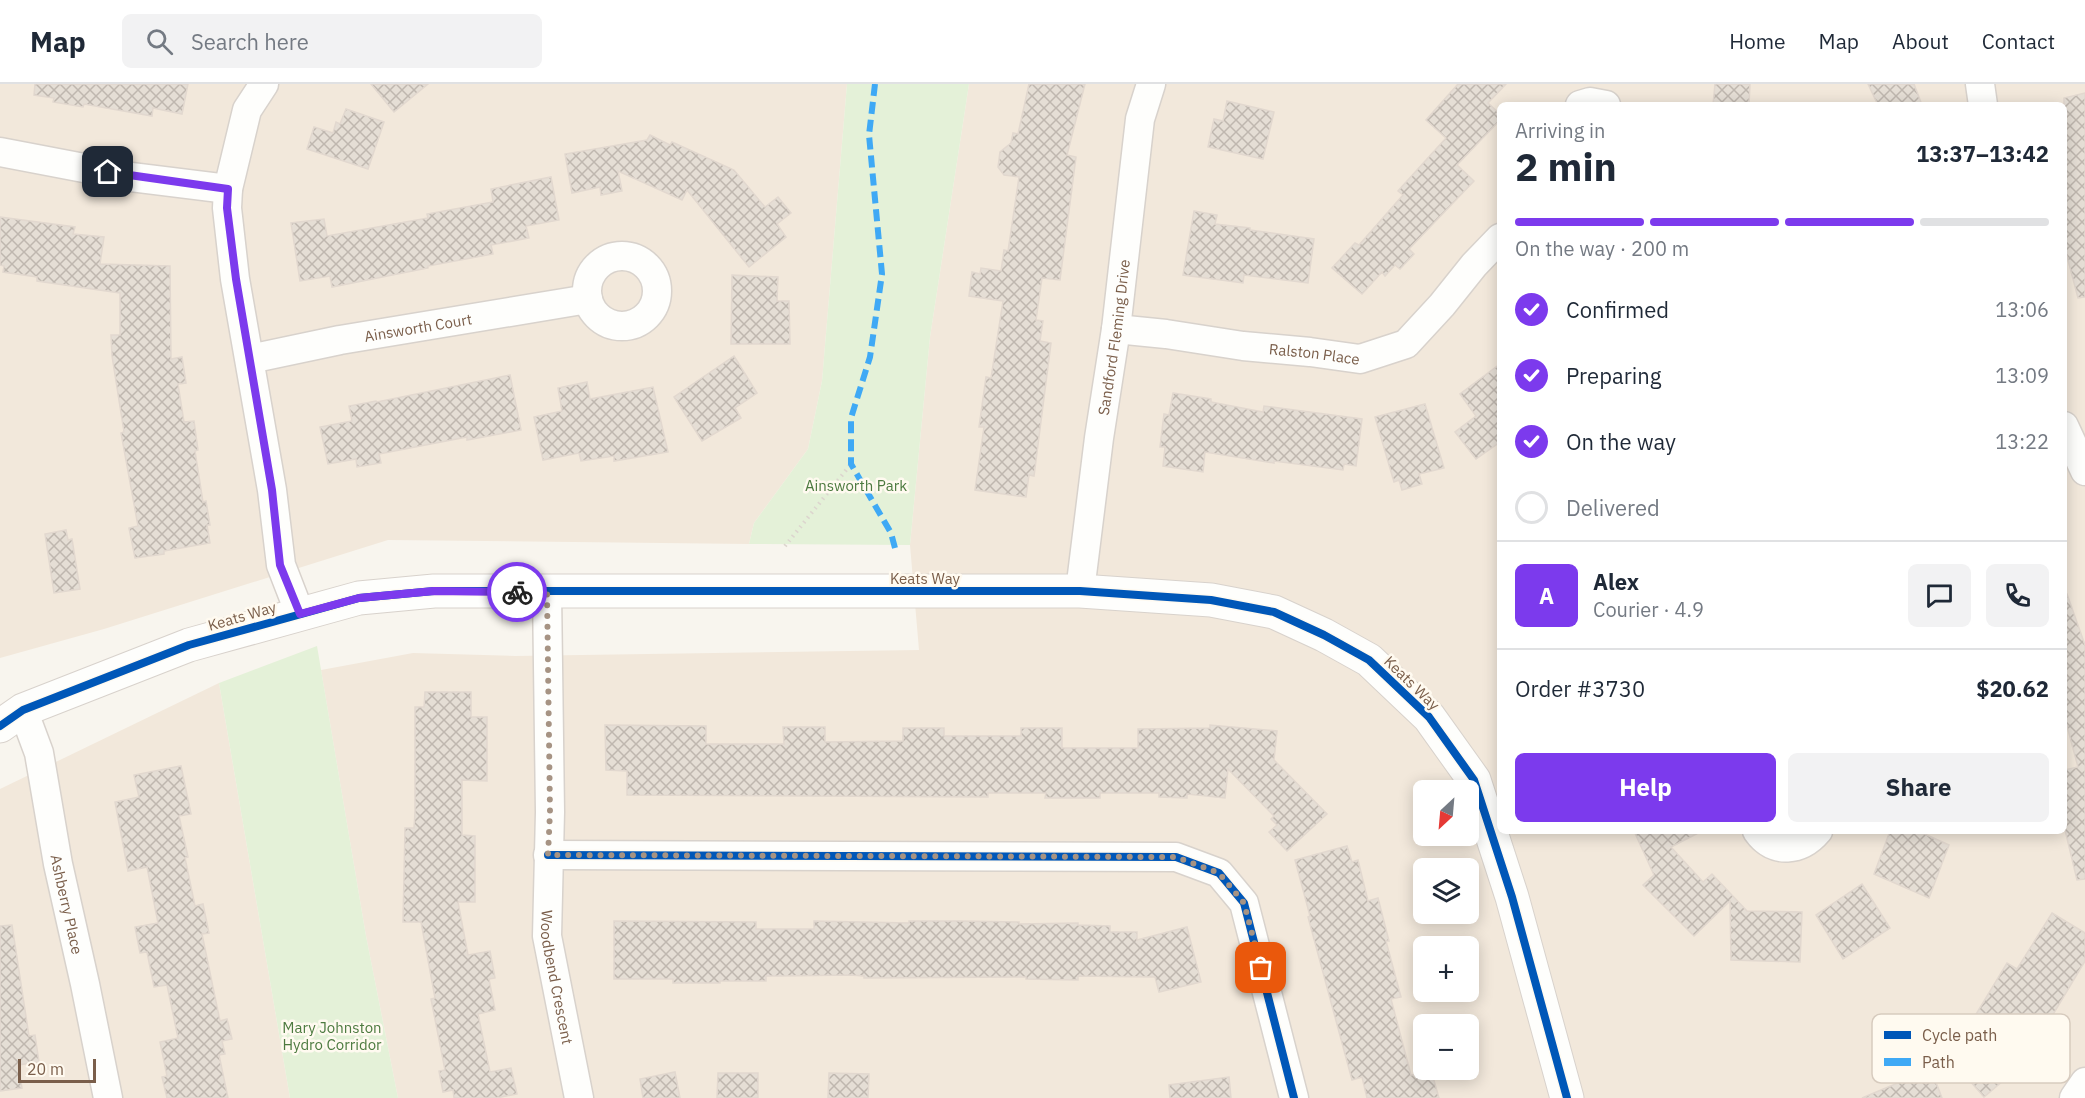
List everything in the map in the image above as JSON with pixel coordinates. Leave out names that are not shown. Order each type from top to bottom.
[{"type":"street","points":[[264,84],[247,110],[228,189],[227,208],[236,279],[272,490],[280,565],[300,614]]},
{"type":"street","name":"Sandford Fleming Drive","points":[[1080,591],[1116,329],[1140,119],[1151,84]]},
{"type":"street","points":[[1980,84],[1983,102]]},
{"type":"street","points":[[0,152],[131,177],[228,189]]},
{"type":"street","name":"Ralston Place","points":[[1116,329],[1360,359],[1406,344],[1443,306],[1474,265],[1497,241]]},
{"type":"street","name":"Ainsworth Court","points":[[250,359],[351,338],[588,299]]},
{"type":"street","points":[[2067,432],[2085,471]]},
{"type":"street","name":"Keats Way","points":[[8,716],[189,645],[359,598],[434,591],[1080,591],[1211,600],[1274,612],[1324,635],[1369,660],[1429,717],[1474,780],[1512,897],[1567,1098]]},
{"type":"street","name":"Woodbend Crescent","points":[[547,592],[550,812],[547,936],[579,1098]]},
{"type":"street","name":"Ashberry Place","points":[[8,716],[39,753],[58,864],[108,1098]]},
{"type":"street","points":[[1759,834],[1772,844],[1785,848],[1797,847],[1809,841],[1815,834]]},
{"type":"street","points":[[548,855],[1176,857],[1219,873],[1244,903],[1294,1098]]},
{"type":"street","points":[[2074,1098],[2085,1082]]},
{"type":"path","points":[[786,546],[851,464]]},
{"type":"shaded area","points":[[0,84],[847,84],[822,381],[808,449],[754,523],[749,544],[388,540],[104,629],[0,658]]},
{"type":"shaded area","points":[[969,84],[2085,84],[2085,1098],[398,1098],[366,936],[321,670],[413,653],[515,656],[919,650],[910,545],[930,337]]},
{"type":"shaded area","points":[[219,683],[290,1098],[0,1098],[0,789]]},
{"type":"green space","name":"Ainsworth Park","points":[[847,84],[969,84],[930,337],[910,545],[749,544],[754,523],[808,449],[822,381]]},
{"type":"green space","name":"Mary Johnston Hydro Corridor","points":[[317,646],[366,936],[398,1098],[290,1098],[219,683]]},
{"type":"building","points":[[35,84],[188,84],[182,114],[153,108],[152,116],[84,104],[83,107],[53,102],[54,98],[34,95]]},
{"type":"building","points":[[371,84],[428,84],[394,112]]},
{"type":"building","points":[[1029,84],[1085,84],[1067,155],[1076,157],[1060,280],[1042,278],[1036,320],[1043,321],[1040,341],[1051,343],[1034,476],[1029,475],[1026,497],[975,490],[984,427],[979,427],[986,377],[991,378],[1003,301],[969,296],[972,272],[980,274],[981,268],[1001,271],[1004,250],[1008,251],[1019,177],[1004,175],[998,167],[1000,152],[1011,143],[1013,133],[1018,134]]},
{"type":"building","points":[[1458,84],[1506,84],[1488,103],[1497,111],[1497,123],[1457,165],[1474,181],[1409,249],[1414,254],[1400,269],[1395,265],[1385,276],[1382,272],[1362,294],[1332,268],[1355,243],[1359,245],[1403,195],[1398,191],[1446,138],[1426,120]]},
{"type":"building","points":[[1715,84],[1750,84],[1749,102],[1713,102]]},
{"type":"building","points":[[1868,84],[1914,84],[1921,102],[1877,102]]},
{"type":"building","points":[[2085,93],[2085,297],[2078,298],[2067,256],[2067,102],[2064,102],[2064,98]]},
{"type":"building","points":[[1227,101],[1274,112],[1263,159],[1208,147],[1214,119],[1223,121]]},
{"type":"building","points":[[346,109],[384,122],[368,169],[307,149],[314,127],[333,133],[336,122],[340,124]]},
{"type":"building","points":[[650,135],[670,145],[672,142],[734,170],[765,207],[778,197],[791,213],[777,224],[786,237],[749,267],[687,190],[682,200],[618,171],[622,191],[601,195],[600,187],[572,193],[565,154],[647,140]]},
{"type":"building","points":[[551,177],[559,220],[526,226],[529,238],[491,245],[493,254],[332,287],[330,276],[300,281],[291,223],[324,219],[327,236],[428,218],[427,214],[493,202],[491,189]]},
{"type":"building","points":[[1194,211],[1217,215],[1215,224],[1314,239],[1308,283],[1244,275],[1243,283],[1183,275]]},
{"type":"building","points":[[0,217],[75,227],[73,234],[104,237],[100,264],[170,266],[171,359],[182,357],[186,383],[178,384],[184,422],[194,421],[198,450],[195,451],[203,502],[206,501],[210,525],[207,525],[210,543],[135,558],[129,528],[138,526],[121,433],[124,432],[112,356],[111,335],[120,335],[120,293],[37,281],[37,277],[3,272],[4,266],[0,265]]},
{"type":"building","points":[[732,275],[778,277],[777,301],[789,301],[790,344],[731,344]]},
{"type":"building","points":[[734,356],[757,393],[735,408],[741,418],[702,441],[674,397]]},
{"type":"building","points":[[1497,366],[1497,444],[1476,459],[1455,432],[1476,416],[1460,394]]},
{"type":"building","points":[[510,375],[521,430],[467,440],[467,437],[379,454],[381,463],[357,467],[356,459],[328,464],[320,427],[352,421],[349,406]]},
{"type":"building","points":[[587,382],[590,399],[653,387],[668,452],[614,461],[614,456],[581,461],[579,453],[543,460],[534,417],[562,411],[558,388]]},
{"type":"building","points":[[1173,393],[1211,399],[1211,402],[1263,412],[1264,406],[1362,419],[1356,466],[1344,464],[1343,470],[1274,461],[1274,463],[1205,452],[1203,472],[1163,466],[1165,447],[1160,447],[1164,414],[1169,415]]},
{"type":"building","points":[[1425,404],[1444,468],[1419,474],[1422,484],[1402,490],[1399,480],[1394,482],[1375,417]]},
{"type":"building","points":[[66,530],[68,540],[72,539],[80,589],[54,593],[45,534]]},
{"type":"building","points":[[2067,594],[2085,645],[2085,879],[2077,880],[2066,834],[2067,769],[2078,767],[2067,726]]},
{"type":"building","points":[[425,692],[471,692],[471,717],[487,717],[487,781],[462,780],[462,835],[475,836],[475,902],[458,902],[468,955],[490,951],[495,978],[489,979],[495,1010],[478,1014],[490,1072],[511,1068],[517,1094],[496,1098],[454,1098],[453,1090],[443,1092],[439,1071],[445,1070],[431,999],[435,998],[421,922],[403,922],[405,828],[414,828],[415,812],[415,707],[424,707]]},
{"type":"building","points":[[605,725],[706,726],[706,744],[784,744],[783,727],[825,727],[825,742],[903,741],[903,728],[944,728],[944,736],[1021,736],[1021,728],[1062,728],[1062,748],[1138,748],[1138,729],[1210,728],[1210,725],[1277,731],[1274,760],[1327,814],[1287,851],[1269,832],[1277,825],[1271,819],[1274,816],[1228,769],[1225,798],[1187,794],[1187,798],[1159,797],[1159,793],[1100,793],[1100,798],[1045,798],[1046,793],[988,793],[988,797],[627,795],[627,771],[606,770]]},
{"type":"building","points":[[181,766],[191,814],[179,816],[188,857],[185,858],[195,906],[203,904],[209,933],[202,934],[220,1021],[227,1019],[232,1039],[222,1041],[225,1054],[219,1055],[228,1098],[167,1098],[162,1077],[167,1076],[160,1042],[178,1038],[167,985],[154,987],[147,952],[140,953],[135,927],[158,923],[147,867],[128,871],[115,802],[139,797],[134,775]]},
{"type":"building","points":[[1635,834],[1696,834],[1671,847],[1703,882],[1712,874],[1747,911],[1802,912],[1800,962],[1731,960],[1730,901],[1694,936],[1643,885],[1654,875]]},
{"type":"building","points":[[1889,834],[1925,834],[1949,845],[1929,898],[1874,874]]},
{"type":"building","points":[[1347,846],[1352,862],[1358,860],[1368,901],[1378,898],[1389,941],[1386,941],[1401,997],[1391,999],[1411,1075],[1413,1074],[1413,1080],[1434,1080],[1439,1098],[1367,1098],[1362,1077],[1352,1080],[1295,860]]},
{"type":"building","points":[[1862,884],[1890,928],[1843,959],[1816,915]]},
{"type":"building","points":[[2052,913],[2085,933],[2085,961],[2053,1014],[1976,1014],[2007,963],[2017,969]]},
{"type":"building","points":[[614,921],[756,922],[756,929],[814,929],[814,921],[1078,923],[1078,925],[1110,926],[1110,932],[1137,932],[1137,940],[1187,927],[1201,982],[1159,992],[1155,977],[1078,976],[1078,980],[1026,979],[1026,977],[766,976],[766,981],[720,981],[720,983],[673,983],[673,979],[614,979]]},
{"type":"building","points":[[12,925],[29,1036],[35,1035],[39,1062],[18,1065],[22,1088],[0,1091],[0,926]]},
{"type":"building","points":[[675,1072],[680,1098],[643,1098],[640,1079]]},
{"type":"building","points":[[718,1073],[758,1073],[758,1098],[717,1098]]},
{"type":"building","points":[[829,1073],[869,1074],[868,1098],[828,1098]]},
{"type":"building","points":[[1229,1077],[1231,1098],[1170,1098],[1169,1085]]},
{"type":"building","points":[[1898,1083],[1936,1083],[1942,1098],[1862,1098]]},
{"type":"building","points":[[1972,1083],[2000,1083],[1984,1097]]},
{"type":"marked path","points":[[875,84],[869,135],[882,274],[870,357],[851,418],[851,464],[891,533],[895,548]]},
{"type":"cycle path","points":[[0,726],[23,710],[189,645],[359,598],[434,591],[1080,591],[1211,600],[1274,612],[1324,635],[1369,660],[1429,717],[1474,780],[1512,897],[1567,1098]]},
{"type":"cycle path","points":[[548,855],[1176,857],[1219,873],[1244,903],[1294,1098]]},
{"type":"way so far","points":[[517,592],[547,592],[550,812],[548,855],[1176,857],[1219,873],[1244,903],[1261,968]]},
{"type":"route","points":[[108,172],[228,189],[227,208],[236,279],[272,490],[280,565],[300,614],[359,598],[434,591],[517,592]]}]
